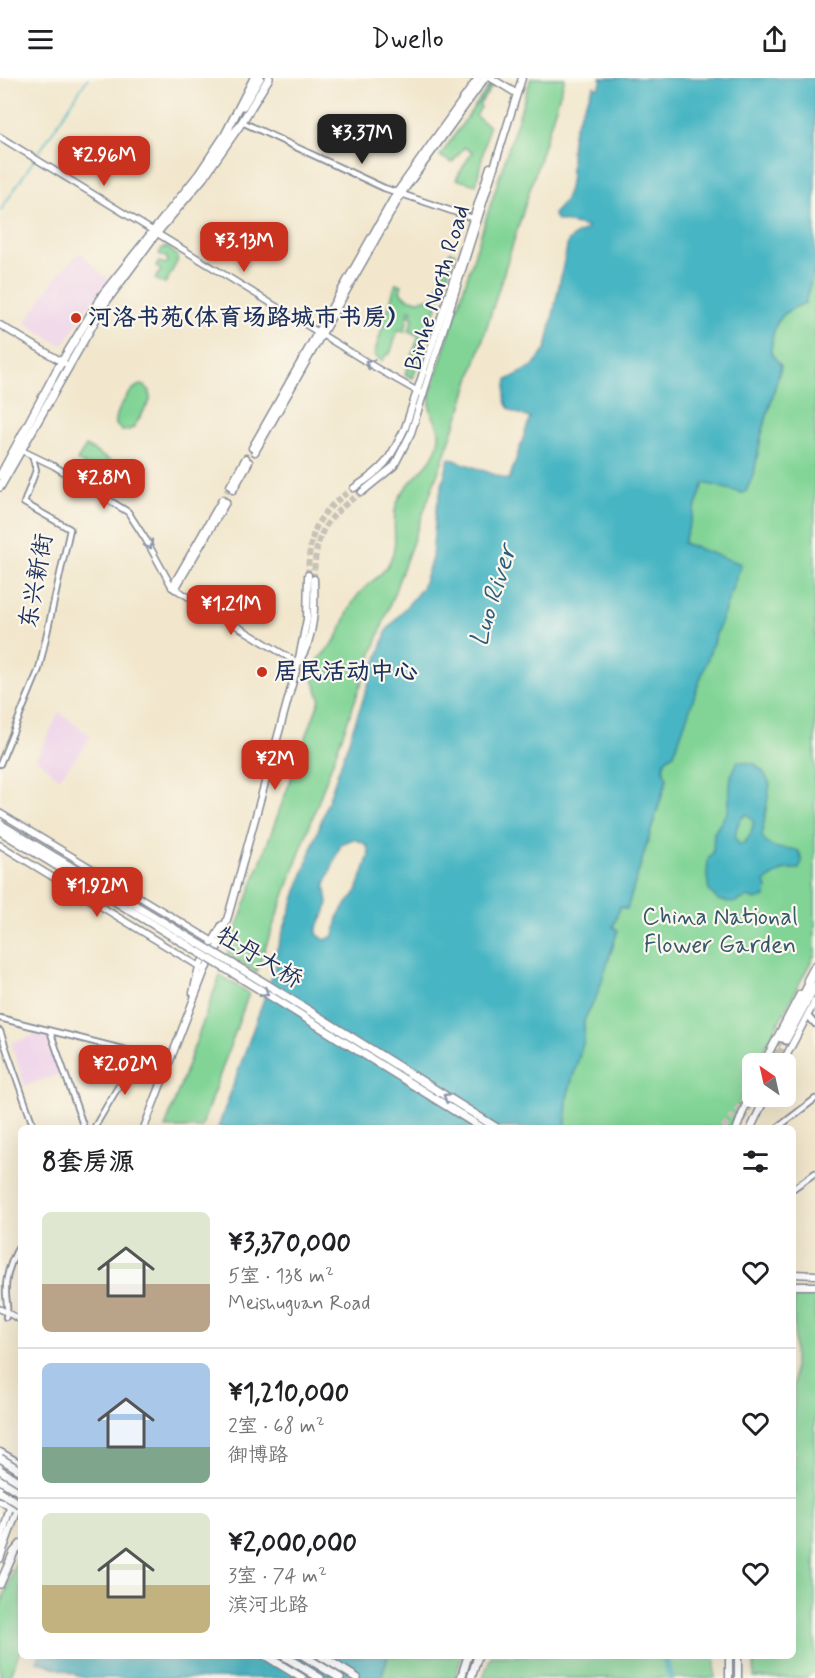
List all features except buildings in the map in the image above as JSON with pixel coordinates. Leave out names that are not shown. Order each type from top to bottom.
[{"type":"main road","points":[[155,232],[199,174],[260,78]]},
{"type":"main road","points":[[0,487],[103,294],[203,178],[269,78]]},
{"type":"main road","points":[[254,450],[400,193],[478,78]]},
{"type":"main road","points":[[400,193],[485,78]]},
{"type":"main road","points":[[491,78],[514,92]]},
{"type":"main road","name":"Binhe North Road","points":[[475,219],[520,78]]},
{"type":"main road","name":"Binhe North Road","points":[[362,492],[394,466],[411,433],[420,393],[520,78]]},
{"type":"main road","points":[[226,133],[253,80]]},
{"type":"main road","points":[[0,325],[64,366]]},
{"type":"main road","points":[[0,329],[64,366]]},
{"type":"main road","points":[[0,476],[64,366]]},
{"type":"main road","name":"Binhe North Road","points":[[354,489],[389,460],[420,393]]},
{"type":"main road","points":[[232,488],[248,460]]},
{"type":"main road","points":[[174,588],[224,501]]},
{"type":"main road","points":[[145,1125],[188,1014],[202,968],[216,944],[229,913],[298,663],[307,619],[308,575]]},
{"type":"main road","points":[[298,663],[308,647],[314,613],[314,579]]},
{"type":"main road","name":"牡丹大桥","points":[[0,824],[268,985],[492,1125]]},
{"type":"main road","name":"牡丹大桥","points":[[0,831],[477,1125]]},
{"type":"main road","points":[[768,1053],[815,964]]},
{"type":"main road","points":[[815,972],[783,1039],[815,986]]},
{"type":"main road","points":[[786,1053],[815,1001]]},
{"type":"main road","points":[[738,1125],[745,1107]]},
{"type":"main road","points":[[752,1125],[761,1107]]},
{"type":"main road","points":[[796,1274],[815,1275]]},
{"type":"main road","points":[[796,1286],[815,1286]]},
{"type":"main road","points":[[0,1452],[18,1462]]},
{"type":"main road","points":[[0,1458],[18,1469]]},
{"type":"main road","points":[[0,1487],[13,1460]]},
{"type":"main road","points":[[0,1470],[18,1481]]},
{"type":"main road","points":[[0,1480],[18,1491]]},
{"type":"main road","points":[[0,1492],[16,1507]]},
{"type":"main road","points":[[0,1501],[16,1507]]},
{"type":"main road","points":[[0,1544],[16,1507]]},
{"type":"main road","points":[[0,1559],[16,1507]]},
{"type":"main road","points":[[0,1584],[18,1547]]},
{"type":"main road","points":[[271,1659],[302,1678]]},
{"type":"main road","points":[[289,1659],[320,1678]]},
{"type":"main road","points":[[309,1659],[340,1678]]},
{"type":"main road","points":[[326,1659],[357,1678]]},
{"type":"main road","points":[[461,1678],[467,1659]]},
{"type":"main road","points":[[471,1678],[477,1659]]},
{"type":"main road","points":[[729,1659],[729,1678]]},
{"type":"main road","points":[[738,1659],[739,1677]]},
{"type":"street","points":[[242,122],[384,188],[475,219]]},
{"type":"street","points":[[0,137],[420,393]]},
{"type":"street","points":[[21,450],[33,458],[54,466],[128,512],[174,588],[298,663]]},
{"type":"street","name":"东兴新街","points":[[0,764],[2,753],[39,669],[70,529],[24,503],[36,470],[33,458]]},
{"type":"street","points":[[0,813],[216,944]]},
{"type":"street","points":[[0,845],[202,968]]},
{"type":"street","points":[[808,1016],[815,1024]]},
{"type":"street","points":[[0,1018],[138,1053],[96,1125]]},
{"type":"street","points":[[0,1031],[33,1125]]},
{"type":"street","points":[[50,1031],[83,1125]]},
{"type":"street","points":[[781,1125],[815,1099]]},
{"type":"street","points":[[796,1187],[815,1173]]},
{"type":"street","points":[[7,1315],[8,1273],[18,1248]]},
{"type":"street","points":[[0,1311],[18,1320]]},
{"type":"shaded area","points":[[80,252],[109,279],[64,344],[59,344],[25,323],[56,277]]},
{"type":"shaded area","points":[[59,712],[91,736],[59,778],[35,758]]},
{"type":"shaded area","points":[[47,1031],[63,1073],[25,1086],[11,1043]]},
{"type":"green space","points":[[531,78],[565,78],[460,412],[256,973],[227,954],[320,699],[313,680],[314,668],[336,639],[355,599],[384,571],[390,561],[394,547],[394,517],[397,503],[401,494],[429,462],[438,444],[439,430],[430,410],[430,394]]},
{"type":"green space","points":[[491,83],[493,85],[479,105],[481,107],[476,116],[489,126],[476,185],[456,179],[472,152],[464,147],[452,163],[440,156]]},
{"type":"green space","points":[[167,247],[178,256],[165,284],[155,279],[161,270],[156,266],[159,262],[165,264],[168,262],[167,258],[159,254],[162,248]]},
{"type":"green space","points":[[450,252],[455,253],[413,378],[405,375],[419,336],[409,331],[413,318],[410,316],[412,310],[409,310],[405,331],[398,330],[390,354],[387,354],[382,361],[374,355],[396,283],[402,285],[400,291],[407,298],[420,300],[434,296]]},
{"type":"green space","name":"China National Flower Garden","points":[[815,267],[815,954],[762,1053],[742,1053],[742,1098],[731,1125],[566,1125],[567,1097],[584,1040],[584,1020],[598,993],[618,930],[612,928],[620,906],[627,908],[667,779],[663,768],[741,565],[683,543],[704,482],[743,493],[746,491],[754,473],[761,437],[781,366],[771,354],[773,335],[782,316],[805,303]]},
{"type":"green space","points":[[140,385],[150,391],[150,401],[134,427],[122,431],[116,425],[117,414],[127,396]]},
{"type":"green space","points":[[86,446],[125,470],[116,485],[77,460]]},
{"type":"green space","points":[[220,975],[249,993],[202,1125],[166,1125]]},
{"type":"green space","points":[[796,1292],[815,1292],[815,1671],[806,1678],[754,1678],[754,1659],[796,1659]]},
{"type":"green space","points":[[18,1556],[18,1655],[10,1678],[0,1678],[0,1608]]},
{"type":"green space","points":[[387,1659],[461,1659],[455,1678],[381,1678]]},
{"type":"green space","points":[[490,1659],[715,1659],[715,1678],[483,1678]]},
{"type":"water","name":"Luo River","points":[[600,78],[815,78],[815,267],[805,303],[782,316],[775,328],[771,353],[781,366],[761,437],[754,473],[746,491],[743,493],[704,483],[683,543],[741,564],[674,754],[665,761],[664,771],[667,778],[627,909],[620,907],[613,927],[618,930],[598,993],[584,1020],[584,1040],[567,1097],[566,1125],[219,1125],[277,962],[276,952],[387,630],[422,588],[432,558],[436,510],[449,458],[509,480],[530,418],[507,406],[505,396],[507,380],[532,367],[546,349],[568,242],[587,227],[557,220],[554,216],[563,203],[570,183],[574,129],[594,86],[598,88],[602,80]],"holes":[[[353,839],[364,843],[369,855],[357,891],[339,914],[334,936],[325,940],[317,934],[317,928],[328,902],[325,885],[341,844]]]},
{"type":"water","points":[[738,761],[755,764],[764,773],[770,784],[762,836],[774,847],[799,851],[802,861],[799,869],[785,869],[765,881],[767,889],[765,897],[755,900],[748,897],[733,903],[718,900],[709,891],[707,877],[708,860],[713,852],[714,833],[728,811],[731,776]],"holes":[[[747,814],[753,820],[750,835],[740,845],[735,838],[740,821]]]},
{"type":"water","points":[[38,1659],[387,1659],[381,1678],[86,1678],[37,1661]]},
{"type":"waterway","points":[[0,211],[88,78]]},
{"type":"waterway","points":[[665,1659],[671,1678]]},
{"type":"tunnel","points":[[222,500],[230,486]]},
{"type":"tunnel","points":[[308,575],[310,546],[318,524],[331,506],[354,488]]},
{"type":"tunnel","points":[[314,579],[317,550],[324,528],[339,510],[362,492]]},
{"type":"tunnel","points":[[773,1053],[781,1038]]},
{"type":"tunnel","points":[[780,1053],[786,1040]]},
{"type":"tunnel","points":[[725,1125],[742,1103]]},
{"type":"tunnel","points":[[742,1119],[749,1107]]},
{"type":"place","name":"河洛书苑(体育场路城市书房)","points":[[76,318]]},
{"type":"place","name":"居民活动中心","points":[[262,672]]}]
